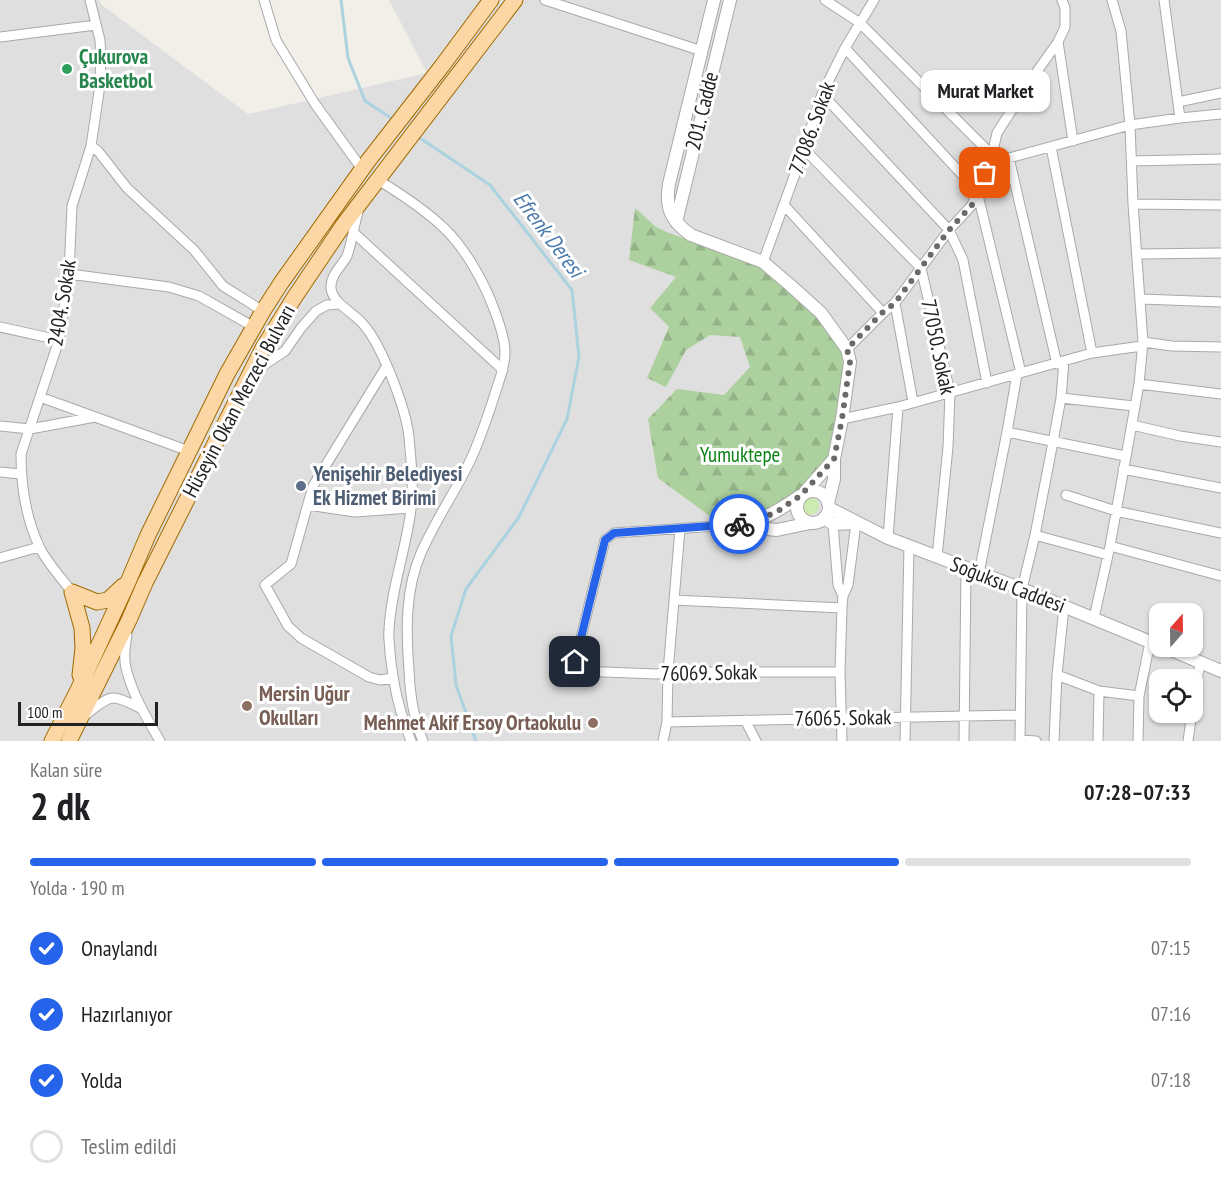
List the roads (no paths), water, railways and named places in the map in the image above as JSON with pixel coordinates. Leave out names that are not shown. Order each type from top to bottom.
[{"type":"main road","name":"Hüseyin Okan Merzeci Bulvarı","points":[[52,741],[189,451],[227,374],[263,311],[365,165],[491,0]]},
{"type":"main road","name":"Hüseyin Okan Merzeci Bulvarı","points":[[69,741],[263,348],[344,224],[515,0]]},
{"type":"main road","points":[[72,592],[97,602],[108,600],[128,582]]},
{"type":"main road","points":[[72,592],[82,628],[83,648],[78,690]]},
{"type":"main road","points":[[79,741],[82,734],[81,718]]},
{"type":"street","name":"2404. Sokak","points":[[72,592],[39,547],[29,516],[21,474],[21,454],[59,340],[69,274],[72,206],[91,146],[101,60],[100,40],[90,0]]},
{"type":"street","points":[[264,0],[276,40],[315,104],[365,165]]},
{"type":"street","points":[[545,0],[702,51]]},
{"type":"street","name":"201. Cadde","points":[[676,222],[668,208],[667,195],[714,0]]},
{"type":"street","name":"201. Cadde","points":[[676,222],[730,0]]},
{"type":"street","points":[[825,0],[860,23],[992,155],[1009,158],[1130,125],[1221,114]]},
{"type":"street","name":"77086. Sokak","points":[[763,262],[822,94],[845,48],[874,0]]},
{"type":"street","points":[[847,349],[895,303],[949,230],[972,205],[992,155],[997,133],[1058,42],[1065,27],[1065,8],[1062,0]]},
{"type":"street","points":[[1094,618],[1132,425],[1143,344],[1130,125],[1121,31],[1112,0]]},
{"type":"street","points":[[1164,0],[1180,118]]},
{"type":"street","points":[[0,37],[96,25]]},
{"type":"street","points":[[1058,42],[1073,141]]},
{"type":"street","points":[[845,48],[977,191],[1019,373],[979,573]]},
{"type":"street","points":[[1178,102],[1221,93]]},
{"type":"street","points":[[822,94],[949,230],[963,260],[987,383]]},
{"type":"street","points":[[91,146],[98,151],[127,188],[194,250],[223,286],[263,311]]},
{"type":"street","points":[[1051,147],[1092,353]]},
{"type":"street","points":[[804,149],[921,268]]},
{"type":"street","points":[[1009,158],[1060,362],[1061,398],[1035,535],[1022,589],[1020,740],[1036,741]]},
{"type":"street","points":[[1132,161],[1221,159]]},
{"type":"street","points":[[381,175],[444,228],[477,272],[500,326],[505,352],[503,370],[471,460],[421,555],[414,576],[408,607],[407,636],[410,694],[418,732],[423,741]]},
{"type":"street","points":[[361,202],[346,256],[331,282],[331,292],[339,304],[364,324],[376,344],[397,388],[409,433],[411,508],[395,584],[388,632],[394,686],[411,741]]},
{"type":"street","points":[[1133,204],[1221,205]]},
{"type":"street","points":[[784,205],[882,313]]},
{"type":"street","points":[[676,222],[691,235],[763,262],[821,313],[847,349],[850,362],[834,459],[834,479],[828,513],[820,521],[777,530],[732,525]]},
{"type":"street","points":[[352,232],[503,370]]},
{"type":"street","points":[[1137,254],[1221,253]]},
{"type":"street","name":"77050. Sokak","points":[[921,268],[950,393],[948,447],[937,557]]},
{"type":"street","points":[[69,274],[169,287],[199,296],[254,327]]},
{"type":"street","points":[[1141,299],[1221,302]]},
{"type":"street","points":[[895,303],[913,402]]},
{"type":"street","points":[[245,384],[264,365],[285,351],[316,311],[327,305],[339,304]]},
{"type":"street","points":[[0,327],[59,340]]},
{"type":"street","points":[[842,419],[950,393],[1092,353],[1143,344],[1221,347]]},
{"type":"street","points":[[387,367],[313,486],[291,564],[265,585],[288,626],[301,638],[369,677],[380,680],[393,678]]},
{"type":"street","points":[[1139,384],[1221,394]]},
{"type":"street","points":[[40,397],[189,451]]},
{"type":"street","points":[[1061,398],[1134,406]]},
{"type":"street","points":[[888,538],[898,406]]},
{"type":"street","points":[[0,426],[30,429],[96,417]]},
{"type":"street","points":[[1132,425],[1221,442]]},
{"type":"street","points":[[1007,432],[1125,456]]},
{"type":"street","points":[[810,523],[801,518],[798,513],[797,501],[834,459]]},
{"type":"street","points":[[1123,470],[1221,488]]},
{"type":"street","points":[[0,472],[21,474]]},
{"type":"street","points":[[663,741],[667,722],[668,672],[680,529],[732,525],[758,520],[778,511],[802,494],[811,490],[817,491],[822,494],[828,513],[838,585],[843,596]]},
{"type":"street","points":[[1066,495],[1116,511],[1221,533]]},
{"type":"street","points":[[308,505],[355,512],[411,508]]},
{"type":"street","points":[[828,513],[856,523],[848,585],[843,596],[842,608],[840,672],[842,741]]},
{"type":"street","name":"Soğuksu Caddesi","points":[[856,523],[888,538],[1022,589],[1149,642]]},
{"type":"street","name":"76069. Sokak","points":[[680,529],[614,533],[605,540],[575,662],[578,670],[657,674],[668,672],[840,672]]},
{"type":"street","points":[[1035,535],[1221,576]]},
{"type":"street","points":[[905,741],[909,546]]},
{"type":"street","points":[[0,558],[39,547]]},
{"type":"street","points":[[964,741],[966,568]]},
{"type":"street","points":[[674,600],[842,608]]},
{"type":"street","points":[[1054,741],[1057,675],[1064,607]]},
{"type":"street","points":[[129,620],[124,650],[126,671],[142,709],[160,741]]},
{"type":"street","points":[[1138,741],[1139,696],[1153,657]]},
{"type":"street","name":"Soğuksu Caddesi","points":[[1186,657],[1221,671]]},
{"type":"street","points":[[1199,669],[1200,663]]},
{"type":"street","points":[[1057,675],[1099,692],[1139,696]]},
{"type":"street","points":[[1098,741],[1099,692]]},
{"type":"street","points":[[81,718],[113,698],[142,709]]},
{"type":"street","name":"76065. Sokak","points":[[667,722],[1019,715]]},
{"type":"street","points":[[745,720],[756,741]]},
{"type":"street","points":[[1188,741],[1190,723]]},
{"type":"waterway","name":"Efrenk Deresi","points":[[341,0],[348,58],[365,101],[394,120]]},
{"type":"waterway","name":"Efrenk Deresi","points":[[417,136],[490,185],[572,290],[579,357],[567,419],[519,517],[466,589],[451,636],[456,685],[476,741]]},
{"type":"place","name":"Çukurova Basketbol","points":[[67,69]]},
{"type":"place","name":"Murat Market","points":[[985,173]]},
{"type":"place","name":"Yenişehir Belediyesi Ek Hizmet Birimi","points":[[301,486]]},
{"type":"place","name":"Mersin Uğur Okulları","points":[[247,706]]},
{"type":"place","name":"Mehmet Akif Ersoy Ortaokulu","points":[[593,723]]},
{"type":"park label","name":"Yumuktepe","points":[[740,455]]}]
